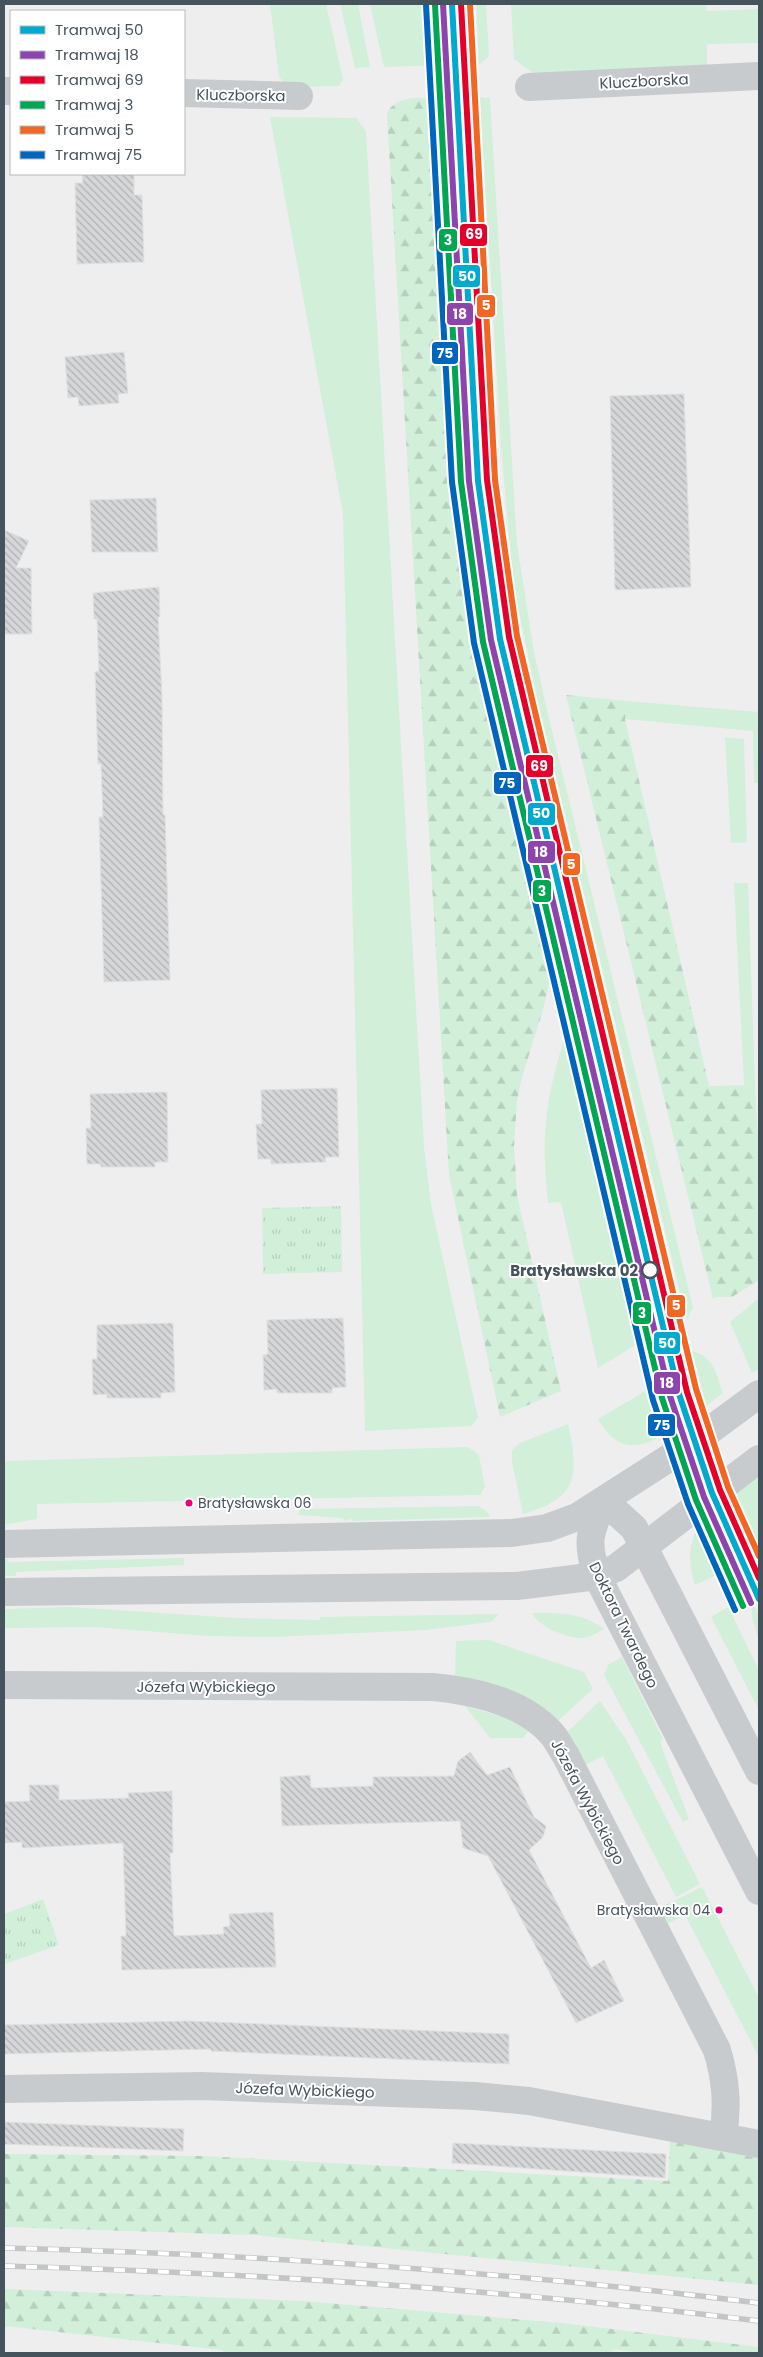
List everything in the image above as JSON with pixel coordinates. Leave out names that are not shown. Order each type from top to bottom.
[{"type":"street","name":"Kluczborska","points":[[529,87],[759,76]]},
{"type":"street","name":"Kluczborska","points":[[185,93],[299,96]]},
{"type":"street","points":[[4,1544],[512,1533],[547,1528],[577,1518],[604,1501],[708,1432],[759,1394]]},
{"type":"street","points":[[4,1592],[508,1586],[557,1583],[597,1576],[616,1568],[759,1459]]},
{"type":"street","points":[[604,1501],[634,1528],[645,1547],[759,1771]]},
{"type":"street","name":"Doktora Twardego","points":[[604,1501],[591,1528],[590,1553],[597,1576],[759,1891]]},
{"type":"street","name":"Józefa Wybickiego","points":[[4,1685],[433,1687],[479,1695],[521,1709],[552,1734],[566,1756],[717,2050],[726,2090],[727,2112],[723,2137]]},
{"type":"street","name":"Józefa Wybickiego","points":[[4,2088],[202,2086],[475,2096],[529,2101],[759,2144]]},
{"type":"green space","points":[[270,4],[326,4],[343,79],[339,86],[288,87],[279,77]]},
{"type":"green space","points":[[340,4],[358,4],[370,67],[355,68]]},
{"type":"green space","points":[[370,4],[446,4],[449,65],[384,67]]},
{"type":"green space","points":[[476,4],[486,4],[489,56],[479,65]]},
{"type":"green space","points":[[511,4],[706,4],[707,11],[759,9],[759,43],[707,44],[707,67],[536,75],[514,59]]},
{"type":"green space","points":[[480,97],[490,98],[517,544],[534,652],[693,1308],[686,1318],[535,690],[513,582],[501,447]]},
{"type":"green space","points":[[405,99],[451,99],[475,531],[497,667],[552,893],[555,931],[552,971],[517,1101],[514,1146],[517,1195],[561,1391],[500,1417],[449,1175],[387,115],[391,107]]},
{"type":"green space","points":[[270,117],[356,118],[366,131],[424,1147],[431,1204],[478,1418],[471,1426],[365,1431],[343,514]]},
{"type":"green space","points":[[566,695],[627,701],[625,719],[709,1086],[755,1085],[759,1162],[759,1280],[732,1297],[717,1297],[713,1299]]},
{"type":"green space","points":[[627,701],[759,712],[759,783],[754,783],[753,731],[625,719]]},
{"type":"green space","points":[[725,737],[744,739],[747,842],[731,843]]},
{"type":"green space","points":[[734,883],[748,883],[755,1085],[744,1085]]},
{"type":"green space","points":[[577,1009],[582,1012],[610,1132],[598,1135],[647,1338],[598,1368],[561,1202],[548,1203],[546,1176],[546,1127],[552,1082],[565,1036],[574,1010]]},
{"type":"green space","points":[[341,1206],[342,1272],[263,1274],[262,1208]]},
{"type":"green space","points":[[759,1298],[759,1368],[752,1373],[730,1322]]},
{"type":"green space","points":[[692,1351],[699,1353],[710,1361],[723,1393],[706,1406]]},
{"type":"green space","points":[[669,1377],[682,1423],[659,1437],[637,1445],[627,1445],[617,1441],[607,1432],[598,1419]]},
{"type":"green space","points":[[568,1424],[573,1457],[571,1482],[565,1492],[555,1500],[541,1508],[523,1514],[512,1462],[512,1451],[520,1443]]},
{"type":"green space","points":[[468,1447],[479,1455],[485,1487],[480,1495],[37,1504],[37,1519],[4,1525],[4,1461]]},
{"type":"green space","points":[[756,1476],[759,1483],[759,1547],[735,1492]]},
{"type":"green space","points":[[479,1506],[490,1517],[353,1521],[351,1519],[344,1521],[343,1518],[299,1515],[299,1509]]},
{"type":"green space","points":[[711,1510],[736,1566],[695,1585],[690,1564],[691,1545],[698,1527]]},
{"type":"green space","points":[[184,1558],[184,1565],[16,1572],[16,1576],[4,1576],[4,1559],[8,1559],[9,1562]]},
{"type":"green space","points":[[751,1597],[759,1615],[759,1641],[752,1617]]},
{"type":"green space","points":[[70,1607],[238,1618],[320,1620],[320,1617],[499,1614],[491,1622],[425,1630],[273,1637],[209,1636],[94,1627],[4,1628],[4,1609]]},
{"type":"green space","points":[[728,1607],[759,1670],[759,1710],[711,1617]]},
{"type":"green space","points":[[532,1613],[579,1616],[596,1623],[604,1629],[584,1638],[568,1636],[546,1627]]},
{"type":"green space","points":[[489,1640],[584,1672],[593,1689],[558,1721],[548,1712],[524,1698],[455,1676],[456,1641]]},
{"type":"green space","points":[[622,1657],[663,1739],[660,1742],[689,1819],[683,1822],[604,1675],[608,1665]]},
{"type":"green space","points":[[600,1701],[627,1741],[700,1884],[676,1897],[603,1756],[585,1765],[567,1732]]},
{"type":"green space","points":[[465,1706],[504,1717],[529,1730],[523,1738],[490,1738]]},
{"type":"green space","points":[[702,1887],[759,1998],[759,2057],[685,1915],[667,1924],[659,1908]]},
{"type":"green space","points":[[43,1899],[59,1945],[5,1964],[4,1914]]},
{"type":"green space","points":[[670,2141],[759,2158],[759,2285],[253,2235],[4,2227],[4,2154],[204,2156],[668,2181]]},
{"type":"green space","points":[[4,2289],[304,2301],[562,2323],[759,2347],[759,2353],[638,2353],[615,2349],[609,2353],[227,2353],[221,2350],[4,2326]]},
{"type":"building","points":[[82,175],[134,175],[134,195],[142,195],[144,262],[77,264],[75,183],[83,183]]},
{"type":"building","points":[[124,352],[128,393],[118,394],[119,403],[79,406],[78,397],[68,398],[65,357]]},
{"type":"building","points":[[684,394],[691,587],[615,590],[610,396]]},
{"type":"building","points":[[156,498],[158,552],[92,552],[90,500]]},
{"type":"building","points":[[4,530],[29,541],[16,568],[31,568],[32,634],[4,634]]},
{"type":"building","points":[[159,587],[160,617],[158,617],[162,696],[163,815],[165,815],[170,980],[104,982],[99,817],[103,817],[101,764],[98,764],[95,672],[99,671],[97,619],[94,619],[93,593]]},
{"type":"building","points":[[337,1088],[339,1157],[325,1157],[326,1162],[271,1164],[271,1159],[258,1159],[256,1124],[262,1124],[261,1090]]},
{"type":"building","points":[[167,1092],[168,1162],[155,1162],[155,1167],[101,1167],[100,1164],[87,1164],[86,1128],[91,1128],[90,1094]]},
{"type":"building","points":[[343,1318],[346,1387],[332,1388],[332,1393],[277,1393],[277,1389],[264,1390],[263,1355],[268,1354],[267,1320]]},
{"type":"building","points":[[173,1323],[175,1392],[161,1393],[161,1398],[107,1398],[107,1394],[93,1395],[92,1359],[97,1359],[97,1325]]},
{"type":"building","points":[[470,1752],[487,1775],[510,1767],[534,1817],[546,1826],[543,1837],[529,1850],[591,1968],[604,1960],[624,2001],[576,2023],[488,1856],[463,1848],[460,1821],[282,1826],[280,1777],[310,1775],[311,1788],[373,1786],[373,1777],[454,1776],[458,1761]]},
{"type":"building","points":[[29,1785],[59,1785],[59,1800],[129,1798],[128,1793],[172,1791],[173,1853],[170,1853],[174,1936],[224,1934],[223,1927],[230,1926],[229,1914],[273,1912],[276,1967],[122,1970],[121,1936],[126,1936],[123,1843],[22,1848],[22,1842],[4,1843],[4,1802],[30,1801]]},
{"type":"building","points":[[189,2021],[509,2034],[509,2064],[211,2051],[211,2049],[4,2054],[4,2025]]},
{"type":"building","points":[[4,2122],[184,2129],[183,2151],[4,2144]]},
{"type":"building","points":[[453,2143],[666,2154],[665,2178],[452,2163]]},
{"type":"railway","points":[[4,2248],[193,2255],[382,2266],[571,2282],[759,2303]]},
{"type":"railway","points":[[4,2266],[193,2273],[382,2284],[571,2300],[759,2321]]},
{"type":"tram line","name":"18","points":[[443,4],[469,481],[491,640],[670,1396],[704,1497],[751,1603]]},
{"type":"tram line","name":"50","points":[[452,4],[478,481],[500,639],[679,1394],[712,1493],[759,1599]]},
{"type":"tram line","name":"69","points":[[461,4],[487,480],[509,637],[687,1392],[720,1490],[759,1578]]},
{"type":"tram line","name":"5","points":[[470,4],[495,480],[517,636],[696,1389],[728,1487],[759,1556]]},
{"type":"tram line","name":"75","points":[[426,5],[452,482],[474,643],[653,1400],[688,1504],[735,1610]]},
{"type":"tram line","name":"3","points":[[435,5],[461,482],[483,642],[662,1398],[696,1500],[743,1606]]},
{"type":"place","name":"Bratysławska 02","points":[[650,1270]]},
{"type":"place","name":"Bratysławska 06","points":[[189,1503]]},
{"type":"place","name":"Bratysławska 04","points":[[719,1910]]}]
